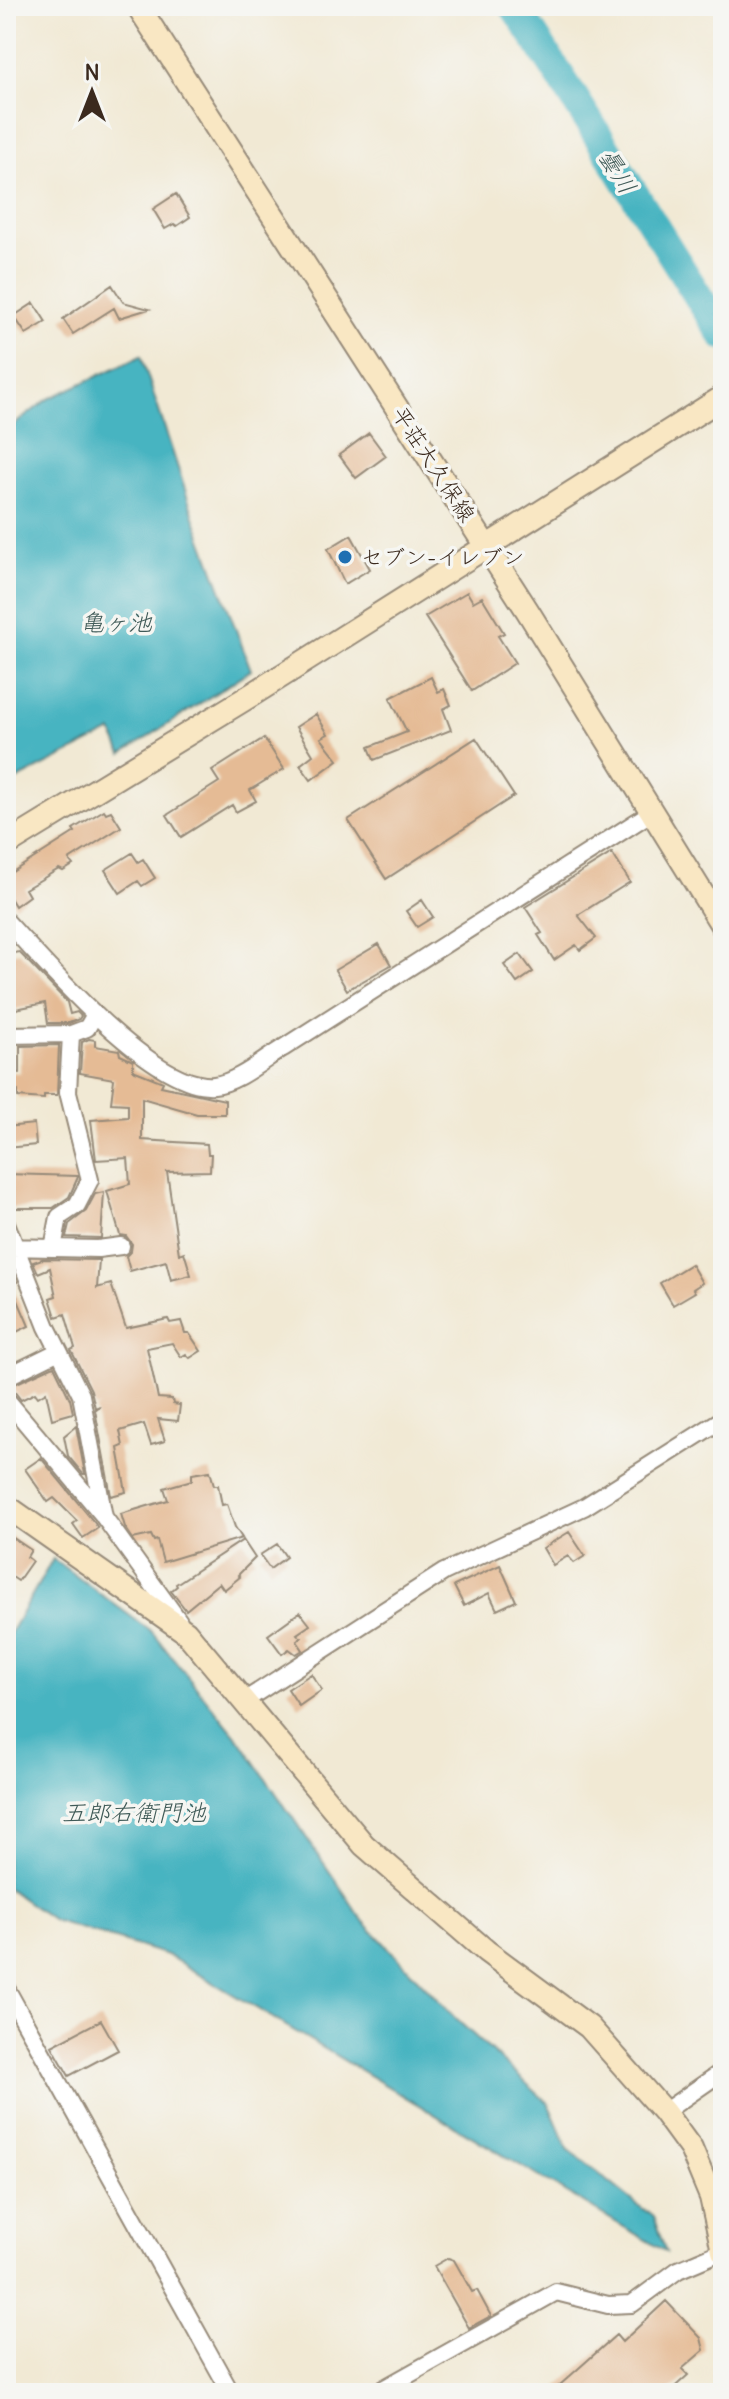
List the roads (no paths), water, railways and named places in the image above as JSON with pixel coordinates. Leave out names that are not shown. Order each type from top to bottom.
[{"type":"street","name":"平荘大久保線","points":[[138,6],[487,547],[723,927]]},
{"type":"street","points":[[6,845],[716,401]]},
{"type":"street","points":[[6,921],[94,1016],[180,1079],[210,1086],[225,1083],[652,812]]},
{"type":"street","points":[[6,1035],[71,1034],[87,1028],[94,1016]]},
{"type":"street","points":[[53,1248],[59,1217],[77,1205],[90,1180],[68,1092],[71,1034]]},
{"type":"street","points":[[6,1223],[10,1247],[81,1395],[104,1517]]},
{"type":"street","points":[[10,1247],[98,1249],[121,1246]]},
{"type":"street","points":[[6,1377],[59,1351]]},
{"type":"street","points":[[6,1399],[104,1517],[186,1632],[364,1845],[486,1951],[589,2027],[664,2112],[691,2149],[717,2203],[723,2251],[678,2270],[632,2304],[608,2305],[556,2292],[376,2393]]},
{"type":"street","points":[[244,1701],[444,1572],[584,1507],[723,1419]]},
{"type":"street","points":[[6,1506],[186,1632]]},
{"type":"street","points":[[6,1988],[231,2393]]},
{"type":"street","points":[[664,2112],[723,2071]]},
{"type":"water","name":"亀ヶ池","points":[[141,356],[194,517],[251,670],[122,754],[112,731],[6,785],[6,431],[48,399]]},
{"type":"water","name":"五郎右衛門池","points":[[53,1559],[152,1632],[241,1742],[364,1922],[456,2019],[548,2103],[568,2149],[653,2217],[666,2252],[167,1955],[53,1920],[6,1887],[6,1640]]},
{"type":"waterway","name":"曇川","points":[[514,6],[723,335]]},
{"type":"place","name":"セブン-イレブン","points":[[345,557]]}]
